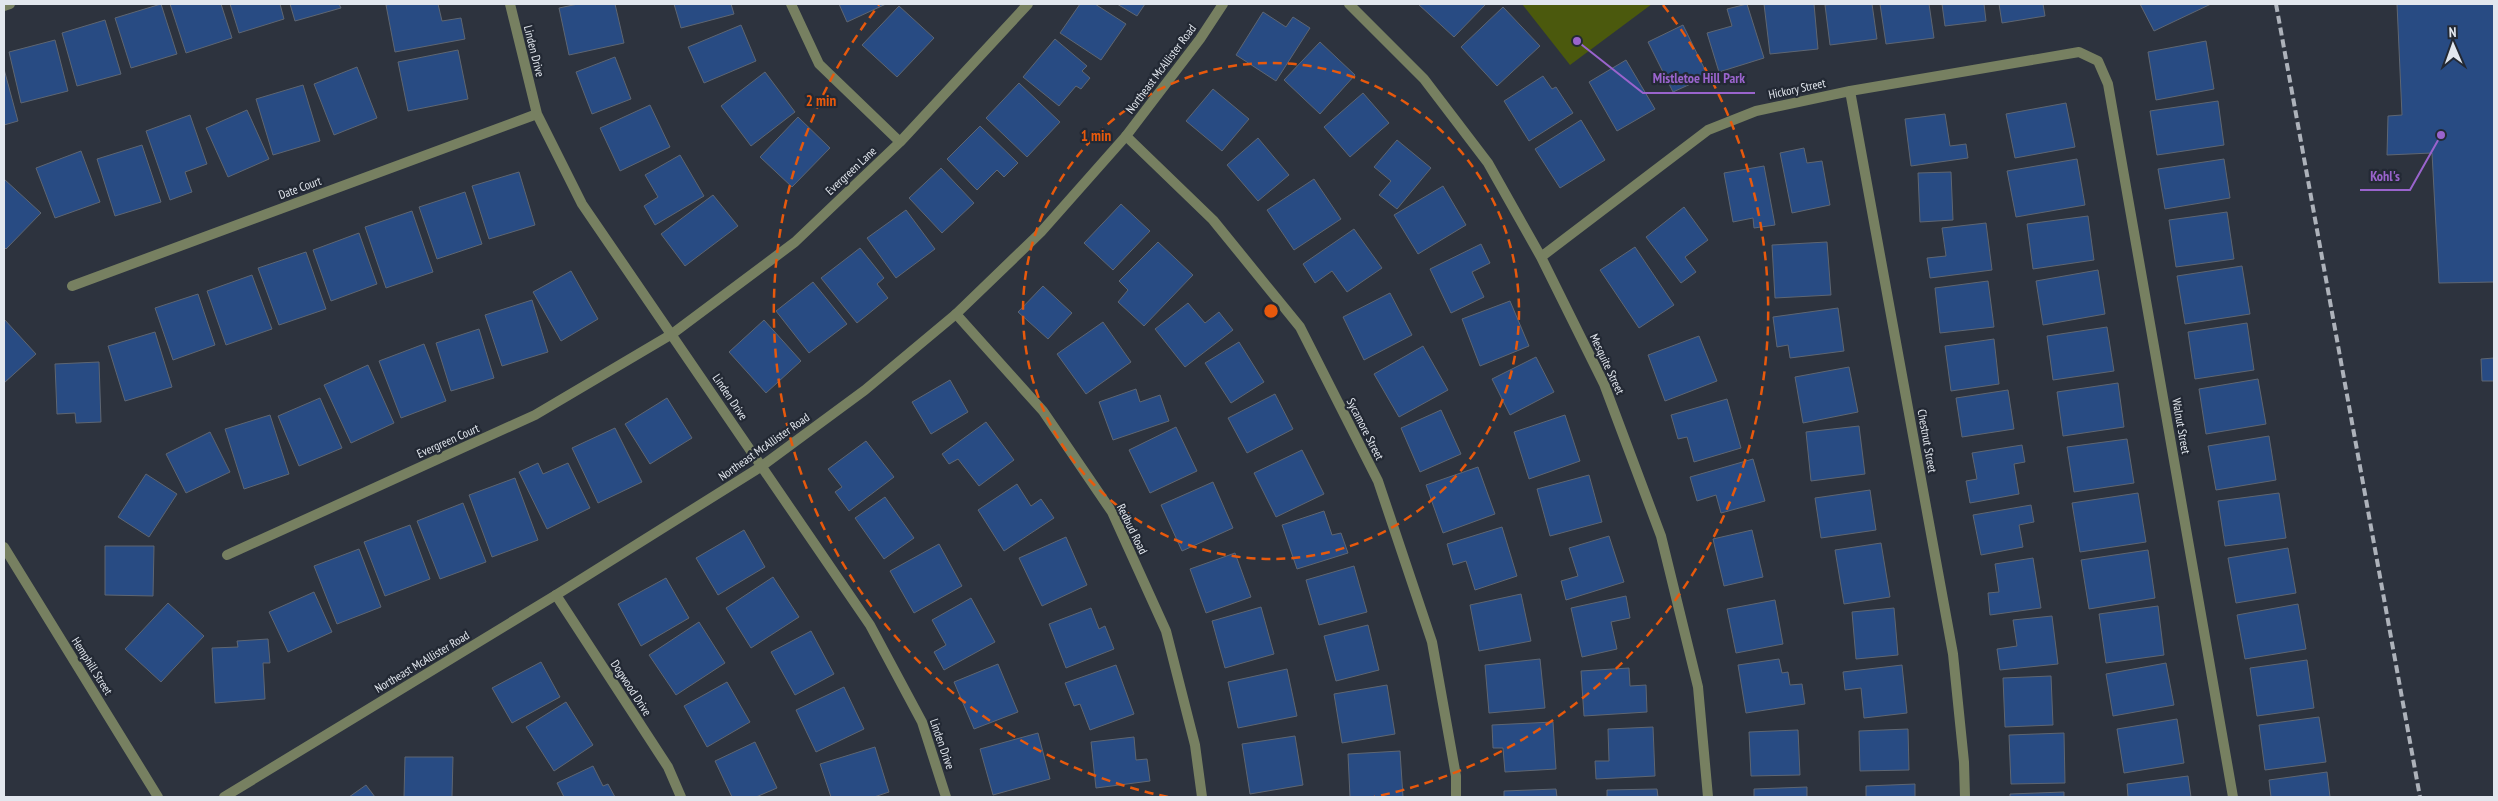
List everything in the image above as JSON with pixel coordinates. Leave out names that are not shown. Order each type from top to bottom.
[{"type":"street","points":[[4,6],[10,4]]},
{"type":"street","name":"Linden Drive","points":[[510,4],[537,114],[582,204],[870,625],[922,722],[946,797]]},
{"type":"street","points":[[791,4],[819,64],[900,142]]},
{"type":"street","name":"Evergreen Lane","points":[[672,334],[795,242],[900,142],[1028,4]]},
{"type":"street","name":"Northeast McAllister Road","points":[[224,797],[556,595],[762,466],[864,390],[956,314],[1041,232],[1126,136],[1200,39],[1223,4]]},
{"type":"street","name":"Mesquite Street","points":[[1349,4],[1424,79],[1488,163],[1541,258],[1604,384],[1661,536],[1698,687],[1708,797]]},
{"type":"street","name":"Hickory Street","points":[[1541,258],[1708,130],[1756,110],[1850,91],[2079,52],[2098,61]]},
{"type":"street","name":"Walnut Street","points":[[2098,61],[2108,84],[2233,797]]},
{"type":"street","name":"Chestnut Street","points":[[1850,91],[1953,654],[1964,762],[1965,797]]},
{"type":"street","name":"Date Court","points":[[72,286],[537,114]]},
{"type":"street","name":"Sycamore Street","points":[[1126,136],[1213,220],[1300,327],[1378,482],[1432,642],[1456,776],[1456,797]]},
{"type":"street","name":"Redbud Road","points":[[956,314],[1044,411],[1112,512],[1166,631],[1195,745],[1202,797]]},
{"type":"street","name":"Evergreen Court","points":[[227,555],[535,415],[672,334]]},
{"type":"street","name":"Hemphill Street","points":[[4,547],[158,797]]},
{"type":"street","name":"Dogwood Drive","points":[[556,595],[668,767],[680,797]]},
{"type":"green space","points":[[1522,4],[1652,4],[1570,65]]},
{"type":"building","points":[[161,4],[177,54],[131,68],[115,18]]},
{"type":"building","points":[[170,4],[221,4],[232,38],[186,53]]},
{"type":"building","points":[[230,4],[280,4],[284,19],[239,33]]},
{"type":"building","points":[[290,4],[339,4],[341,8],[295,21]]},
{"type":"building","points":[[438,4],[442,21],[461,18],[465,39],[395,52],[386,5]]},
{"type":"building","points":[[578,4],[615,4],[624,43],[569,55],[559,8]]},
{"type":"building","points":[[674,4],[731,4],[734,14],[681,28]]},
{"type":"building","points":[[839,4],[886,4],[847,22]]},
{"type":"building","points":[[1080,4],[1095,4],[1126,24],[1101,60],[1060,33]]},
{"type":"building","points":[[1117,4],[1145,4],[1137,16]]},
{"type":"building","points":[[1418,4],[1486,4],[1454,37]]},
{"type":"building","points":[[1747,4],[1764,58],[1719,72],[1707,33],[1732,26],[1727,9]]},
{"type":"building","points":[[1764,4],[1814,4],[1818,49],[1770,54]]},
{"type":"building","points":[[1872,4],[1877,39],[1830,45],[1825,5]]},
{"type":"building","points":[[1880,4],[1929,4],[1934,38],[1886,44]]},
{"type":"building","points":[[1942,4],[1984,4],[1986,21],[1945,26]]},
{"type":"building","points":[[1999,4],[2043,4],[2045,16],[2002,23]]},
{"type":"building","points":[[2140,4],[2211,4],[2154,31]]},
{"type":"building","points":[[2397,4],[2494,4],[2494,282],[2439,283],[2432,153],[2387,155],[2388,116],[2402,115]]},
{"type":"building","points":[[899,6],[934,38],[897,77],[862,45]]},
{"type":"building","points":[[1503,7],[1540,46],[1497,86],[1461,47]]},
{"type":"building","points":[[1263,12],[1286,27],[1293,17],[1310,28],[1276,81],[1236,55]]},
{"type":"building","points":[[105,20],[121,74],[77,86],[62,33]]},
{"type":"building","points":[[741,25],[756,61],[704,83],[688,47]]},
{"type":"building","points":[[1683,25],[1708,76],[1673,92],[1648,42]]},
{"type":"building","points":[[1055,39],[1087,66],[1082,71],[1090,78],[1081,89],[1076,86],[1059,106],[1023,77]]},
{"type":"building","points":[[55,40],[68,91],[21,103],[9,52]]},
{"type":"building","points":[[2206,41],[2214,89],[2156,100],[2148,52]]},
{"type":"building","points":[[1320,42],[1355,75],[1320,114],[1284,80]]},
{"type":"building","points":[[458,50],[468,99],[408,111],[398,62]]},
{"type":"building","points":[[615,57],[631,99],[592,114],[576,72]]},
{"type":"building","points":[[1626,60],[1655,109],[1617,131],[1589,82]]},
{"type":"building","points":[[357,67],[377,118],[334,135],[314,84]]},
{"type":"building","points":[[4,69],[18,121],[4,125]]},
{"type":"building","points":[[765,72],[795,112],[751,146],[721,106]]},
{"type":"building","points":[[1543,76],[1552,89],[1556,87],[1573,113],[1529,141],[1504,101]]},
{"type":"building","points":[[1019,83],[1060,122],[1027,157],[986,118]]},
{"type":"building","points":[[303,85],[320,141],[273,155],[256,99]]},
{"type":"building","points":[[1213,89],[1249,119],[1222,151],[1186,121]]},
{"type":"building","points":[[1363,93],[1389,123],[1350,157],[1324,127]]},
{"type":"building","points":[[2218,101],[2224,145],[2157,155],[2150,111]]},
{"type":"building","points":[[2066,103],[2075,147],[2015,158],[2006,114]]},
{"type":"building","points":[[650,105],[670,147],[620,171],[600,128]]},
{"type":"building","points":[[247,110],[269,159],[228,177],[206,128]]},
{"type":"building","points":[[1945,114],[1950,146],[1966,144],[1968,158],[1911,166],[1905,119]]},
{"type":"building","points":[[190,115],[207,164],[185,172],[192,192],[170,200],[146,131]]},
{"type":"building","points":[[798,117],[830,148],[792,187],[760,157]]},
{"type":"building","points":[[1581,120],[1605,160],[1560,188],[1535,149]]},
{"type":"building","points":[[980,126],[1018,163],[1004,177],[997,170],[977,190],[947,159]]},
{"type":"building","points":[[1258,138],[1289,175],[1258,201],[1227,165]]},
{"type":"building","points":[[1397,140],[1431,168],[1397,209],[1379,195],[1391,181],[1374,167]]},
{"type":"building","points":[[142,145],[161,202],[115,216],[97,159]]},
{"type":"building","points":[[1804,148],[1807,163],[1822,161],[1830,205],[1792,213],[1780,153]]},
{"type":"building","points":[[81,151],[100,202],[55,218],[36,168]]},
{"type":"building","points":[[680,155],[704,196],[655,225],[644,206],[658,197],[645,175]]},
{"type":"building","points":[[2077,159],[2085,205],[2016,217],[2007,171]]},
{"type":"building","points":[[2224,159],[2230,198],[2165,209],[2158,169]]},
{"type":"building","points":[[1764,166],[1775,225],[1754,228],[1753,218],[1733,222],[1724,173]]},
{"type":"building","points":[[941,168],[974,203],[942,233],[909,198]]},
{"type":"building","points":[[519,172],[535,225],[489,239],[472,186]]},
{"type":"building","points":[[1951,172],[1953,220],[1920,222],[1918,173]]},
{"type":"building","points":[[4,179],[41,213],[6,249],[4,247]]},
{"type":"building","points":[[1314,179],[1341,219],[1294,250],[1267,210]]},
{"type":"building","points":[[1443,186],[1466,225],[1418,254],[1394,215]]},
{"type":"building","points":[[465,192],[482,244],[437,259],[419,207]]},
{"type":"building","points":[[713,195],[738,226],[685,266],[661,234]]},
{"type":"building","points":[[1121,204],[1150,231],[1113,270],[1084,243]]},
{"type":"building","points":[[1684,207],[1708,240],[1685,257],[1696,272],[1681,283],[1646,237]]},
{"type":"building","points":[[906,210],[935,249],[896,278],[867,238]]},
{"type":"building","points":[[412,211],[433,272],[386,288],[365,227]]},
{"type":"building","points":[[2227,212],[2234,259],[2176,267],[2169,220]]},
{"type":"building","points":[[2088,216],[2094,260],[2033,269],[2027,224]]},
{"type":"building","points":[[1986,223],[1992,270],[1930,278],[1927,258],[1946,256],[1942,228]]},
{"type":"building","points":[[1354,229],[1382,268],[1347,292],[1332,271],[1315,283],[1303,264]]},
{"type":"building","points":[[359,233],[377,284],[331,301],[313,250]]},
{"type":"building","points":[[1158,242],[1193,275],[1144,326],[1118,302],[1128,290],[1119,281]]},
{"type":"building","points":[[1827,242],[1831,295],[1775,298],[1772,245]]},
{"type":"building","points":[[1481,244],[1490,263],[1472,272],[1484,297],[1451,313],[1430,269]]},
{"type":"building","points":[[1635,247],[1674,305],[1639,328],[1600,270]]},
{"type":"building","points":[[860,248],[884,278],[877,284],[888,298],[857,323],[821,278]]},
{"type":"building","points":[[306,252],[326,309],[279,325],[258,268]]},
{"type":"building","points":[[2242,266],[2250,314],[2185,324],[2177,276]]},
{"type":"building","points":[[2098,270],[2105,314],[2043,325],[2036,281]]},
{"type":"building","points":[[571,271],[598,319],[561,341],[533,292]]},
{"type":"building","points":[[252,275],[272,329],[226,345],[207,291]]},
{"type":"building","points":[[1988,281],[1994,327],[1940,333],[1935,288]]},
{"type":"building","points":[[813,282],[847,324],[809,353],[776,311]]},
{"type":"building","points":[[1043,286],[1072,313],[1048,339],[1018,312]]},
{"type":"building","points":[[1390,293],[1412,335],[1364,360],[1343,317]]},
{"type":"building","points":[[198,294],[215,345],[173,360],[155,308]]},
{"type":"building","points":[[532,300],[548,352],[502,366],[485,315]]},
{"type":"building","points":[[1510,301],[1529,346],[1480,366],[1462,319]]},
{"type":"building","points":[[1188,303],[1205,323],[1219,312],[1233,330],[1185,367],[1155,329]]},
{"type":"building","points":[[1838,308],[1844,351],[1790,358],[1788,345],[1777,347],[1773,317]]},
{"type":"building","points":[[4,319],[36,354],[4,383]]},
{"type":"building","points":[[764,320],[801,361],[766,393],[729,352]]},
{"type":"building","points":[[1103,322],[1131,362],[1086,394],[1057,354]]},
{"type":"building","points":[[2247,323],[2254,370],[2195,379],[2188,332]]},
{"type":"building","points":[[2107,327],[2114,371],[2053,380],[2047,336]]},
{"type":"building","points":[[479,329],[494,378],[451,391],[436,343]]},
{"type":"building","points":[[155,332],[172,387],[125,401],[108,346]]},
{"type":"building","points":[[1699,336],[1717,381],[1665,401],[1648,355]]},
{"type":"building","points":[[1994,339],[1999,384],[1951,391],[1945,346]]},
{"type":"building","points":[[1239,342],[1264,382],[1231,403],[1205,363]]},
{"type":"building","points":[[424,344],[446,401],[401,418],[379,361]]},
{"type":"building","points":[[1423,346],[1448,390],[1399,417],[1374,374]]},
{"type":"building","points":[[1536,357],[1554,392],[1510,415],[1492,379]]},
{"type":"building","points":[[2494,358],[2494,381],[2482,381],[2481,359]]},
{"type":"building","points":[[99,362],[101,422],[76,423],[75,413],[57,414],[55,364]]},
{"type":"building","points":[[368,365],[394,423],[351,443],[324,385]]},
{"type":"building","points":[[1849,367],[1858,412],[1803,423],[1795,377]]},
{"type":"building","points":[[2258,379],[2266,424],[2206,434],[2199,389]]},
{"type":"building","points":[[950,380],[968,412],[931,434],[912,402]]},
{"type":"building","points":[[2118,383],[2124,427],[2063,436],[2057,392]]},
{"type":"building","points":[[1136,389],[1140,402],[1160,395],[1169,421],[1113,440],[1099,402]]},
{"type":"building","points":[[2008,390],[2014,429],[1962,437],[1956,398]]},
{"type":"building","points":[[1275,394],[1293,429],[1247,453],[1228,418]]},
{"type":"building","points":[[320,398],[342,448],[299,466],[278,416]]},
{"type":"building","points":[[667,398],[692,438],[650,464],[625,424]]},
{"type":"building","points":[[1727,399],[1741,448],[1694,462],[1687,437],[1678,439],[1671,415]]},
{"type":"building","points":[[1441,410],[1461,454],[1420,472],[1401,428]]},
{"type":"building","points":[[270,415],[289,474],[244,489],[225,429]]},
{"type":"building","points":[[1565,415],[1580,461],[1529,479],[1514,432]]},
{"type":"building","points":[[986,422],[1014,460],[979,486],[958,459],[949,464],[942,454]]},
{"type":"building","points":[[1859,426],[1865,474],[1811,481],[1806,432]]},
{"type":"building","points":[[1176,427],[1197,471],[1150,493],[1129,450]]},
{"type":"building","points":[[615,428],[642,482],[598,503],[572,448]]},
{"type":"building","points":[[210,432],[230,472],[186,493],[166,454]]},
{"type":"building","points":[[2269,436],[2276,480],[2216,490],[2208,446]]},
{"type":"building","points":[[2127,439],[2134,483],[2074,492],[2067,447]]},
{"type":"building","points":[[866,441],[894,477],[849,511],[835,492],[842,487],[828,469]]},
{"type":"building","points":[[2022,445],[2025,462],[2014,464],[2019,494],[1970,503],[1966,481],[1977,479],[1972,453]]},
{"type":"building","points":[[1302,450],[1324,494],[1276,517],[1254,473]]},
{"type":"building","points":[[1753,459],[1765,501],[1721,513],[1716,495],[1697,501],[1690,477]]},
{"type":"building","points":[[538,463],[543,474],[568,463],[590,508],[547,529],[519,472]]},
{"type":"building","points":[[1478,467],[1495,514],[1443,533],[1426,485]]},
{"type":"building","points":[[146,474],[177,494],[149,537],[118,517]]},
{"type":"building","points":[[1589,475],[1602,522],[1550,536],[1537,489]]},
{"type":"building","points":[[515,478],[538,540],[492,557],[469,495]]},
{"type":"building","points":[[1213,482],[1233,528],[1182,551],[1161,505]]},
{"type":"building","points":[[1017,484],[1031,506],[1041,499],[1054,518],[1004,551],[978,510]]},
{"type":"building","points":[[1870,490],[1876,530],[1821,538],[1815,498]]},
{"type":"building","points":[[2138,493],[2146,542],[2080,552],[2072,503]]},
{"type":"building","points":[[2279,493],[2286,538],[2225,546],[2218,501]]},
{"type":"building","points":[[885,497],[914,538],[884,559],[855,518]]},
{"type":"building","points":[[463,503],[486,562],[440,579],[417,521]]},
{"type":"building","points":[[2031,505],[2034,522],[2019,525],[2023,547],[1981,555],[1973,515]]},
{"type":"building","points":[[1324,511],[1332,535],[1341,533],[1348,553],[1297,569],[1282,525]]},
{"type":"building","points":[[410,525],[430,579],[385,596],[364,542]]},
{"type":"building","points":[[1502,527],[1517,576],[1475,590],[1466,561],[1453,565],[1447,544]]},
{"type":"building","points":[[744,530],[765,567],[718,595],[696,558]]},
{"type":"building","points":[[1752,530],[1763,577],[1724,586],[1713,539]]},
{"type":"building","points":[[1609,536],[1624,582],[1566,600],[1561,581],[1578,576],[1569,548]]},
{"type":"building","points":[[1066,537],[1087,585],[1042,606],[1019,558]]},
{"type":"building","points":[[1881,543],[1890,597],[1844,604],[1835,550]]},
{"type":"building","points":[[939,544],[962,586],[914,613],[890,571]]},
{"type":"building","points":[[105,546],[154,546],[153,596],[105,595]]},
{"type":"building","points":[[2288,548],[2296,593],[2236,603],[2228,558]]},
{"type":"building","points":[[359,549],[381,607],[337,624],[314,566]]},
{"type":"building","points":[[2148,550],[2155,598],[2089,609],[2081,560]]},
{"type":"building","points":[[1235,553],[1251,597],[1206,613],[1190,569]]},
{"type":"building","points":[[2033,558],[2041,608],[1990,615],[1988,593],[1999,592],[1995,564]]},
{"type":"building","points":[[1354,566],[1367,612],[1319,625],[1306,580]]},
{"type":"building","points":[[773,577],[799,617],[751,648],[726,608]]},
{"type":"building","points":[[666,578],[689,618],[641,646],[618,604]]},
{"type":"building","points":[[314,592],[332,632],[288,652],[269,612]]},
{"type":"building","points":[[1521,594],[1531,641],[1479,651],[1470,605]]},
{"type":"building","points":[[1626,596],[1630,618],[1611,622],[1617,649],[1582,657],[1571,608]]},
{"type":"building","points":[[971,598],[995,642],[944,670],[934,652],[946,645],[932,620]]},
{"type":"building","points":[[1775,600],[1783,644],[1736,653],[1727,609]]},
{"type":"building","points":[[168,603],[204,636],[161,682],[125,649]]},
{"type":"building","points":[[2298,604],[2306,649],[2245,659],[2237,615]]},
{"type":"building","points":[[2158,606],[2164,655],[2106,663],[2099,614]]},
{"type":"building","points":[[1261,607],[1274,654],[1225,668],[1212,621]]},
{"type":"building","points":[[1091,608],[1099,629],[1105,626],[1114,649],[1066,668],[1049,624]]},
{"type":"building","points":[[1894,608],[1898,655],[1856,659],[1852,612]]},
{"type":"building","points":[[2052,616],[2058,664],[2000,670],[1997,649],[2017,646],[2013,620]]},
{"type":"building","points":[[699,622],[725,663],[676,695],[649,655]]},
{"type":"building","points":[[1368,625],[1379,670],[1336,681],[1324,636]]},
{"type":"building","points":[[811,631],[834,674],[795,695],[771,652]]},
{"type":"building","points":[[268,639],[270,663],[263,663],[265,699],[215,703],[212,648],[238,647],[237,641]]},
{"type":"building","points":[[1540,659],[1545,708],[1489,713],[1485,665]]},
{"type":"building","points":[[1779,659],[1782,673],[1788,672],[1790,685],[1802,684],[1805,704],[1746,713],[1738,665]]},
{"type":"building","points":[[2307,660],[2314,708],[2257,716],[2250,668]]},
{"type":"building","points":[[541,662],[560,697],[512,723],[492,688]]},
{"type":"building","points":[[2166,663],[2174,705],[2113,716],[2106,674]]},
{"type":"building","points":[[998,664],[1018,712],[974,729],[954,682]]},
{"type":"building","points":[[1116,665],[1134,714],[1090,730],[1080,704],[1074,706],[1065,683]]},
{"type":"building","points":[[1902,665],[1907,713],[1864,718],[1861,688],[1845,690],[1843,672]]},
{"type":"building","points":[[1629,668],[1630,686],[1646,685],[1647,712],[1584,716],[1581,671]]},
{"type":"building","points":[[1287,669],[1297,716],[1238,728],[1228,682]]},
{"type":"building","points":[[2051,676],[2053,725],[2005,727],[2003,678]]},
{"type":"building","points":[[727,682],[750,722],[707,747],[684,706]]},
{"type":"building","points":[[1387,685],[1395,734],[1342,743],[1334,694]]},
{"type":"building","points":[[844,687],[864,729],[816,752],[796,710]]},
{"type":"building","points":[[566,702],[593,745],[554,771],[526,727]]},
{"type":"building","points":[[2319,717],[2326,762],[2265,770],[2259,725]]},
{"type":"building","points":[[2177,719],[2184,763],[2124,773],[2117,729]]},
{"type":"building","points":[[1553,722],[1556,769],[1505,772],[1503,748],[1493,748],[1492,725]]},
{"type":"building","points":[[1653,727],[1655,776],[1596,779],[1595,761],[1609,761],[1608,729]]},
{"type":"building","points":[[1908,729],[1909,770],[1860,771],[1859,731]]},
{"type":"building","points":[[1798,730],[1800,775],[1751,776],[1749,732]]},
{"type":"building","points":[[1038,733],[1050,779],[993,795],[980,749]]},
{"type":"building","points":[[2064,733],[2065,783],[2011,784],[2009,735]]},
{"type":"building","points":[[1295,736],[1303,785],[1250,794],[1242,744]]},
{"type":"building","points":[[1134,737],[1136,760],[1147,759],[1150,781],[1096,788],[1091,742]]},
{"type":"building","points":[[755,742],[777,788],[756,797],[732,797],[715,761]]},
{"type":"building","points":[[875,747],[889,792],[874,797],[831,797],[820,764]]},
{"type":"building","points":[[1400,751],[1403,797],[1350,797],[1348,754]]},
{"type":"building","points":[[405,757],[453,757],[452,797],[404,797]]},
{"type":"building","points":[[593,766],[603,786],[608,784],[615,797],[564,797],[557,783]]},
{"type":"building","points":[[2327,772],[2330,797],[2271,797],[2269,780]]},
{"type":"building","points":[[2188,776],[2191,797],[2128,797],[2127,784]]},
{"type":"building","points":[[1915,784],[1915,797],[1866,797],[1866,786]]},
{"type":"building","points":[[366,785],[375,797],[349,797]]},
{"type":"building","points":[[1807,787],[1807,797],[1754,797],[1754,789]]},
{"type":"building","points":[[1556,789],[1557,797],[1504,797],[1504,791]]},
{"type":"building","points":[[1657,789],[1658,797],[1607,797],[1607,790]]},
{"type":"building","points":[[2064,792],[2064,797],[2010,797],[2010,794]]},
{"type":"railway","points":[[2276,4],[2420,797]]},
{"type":"place","name":"Mistletoe Hill Park","points":[[1577,41]]},
{"type":"place","name":"Kohl's","points":[[2441,135]]}]
